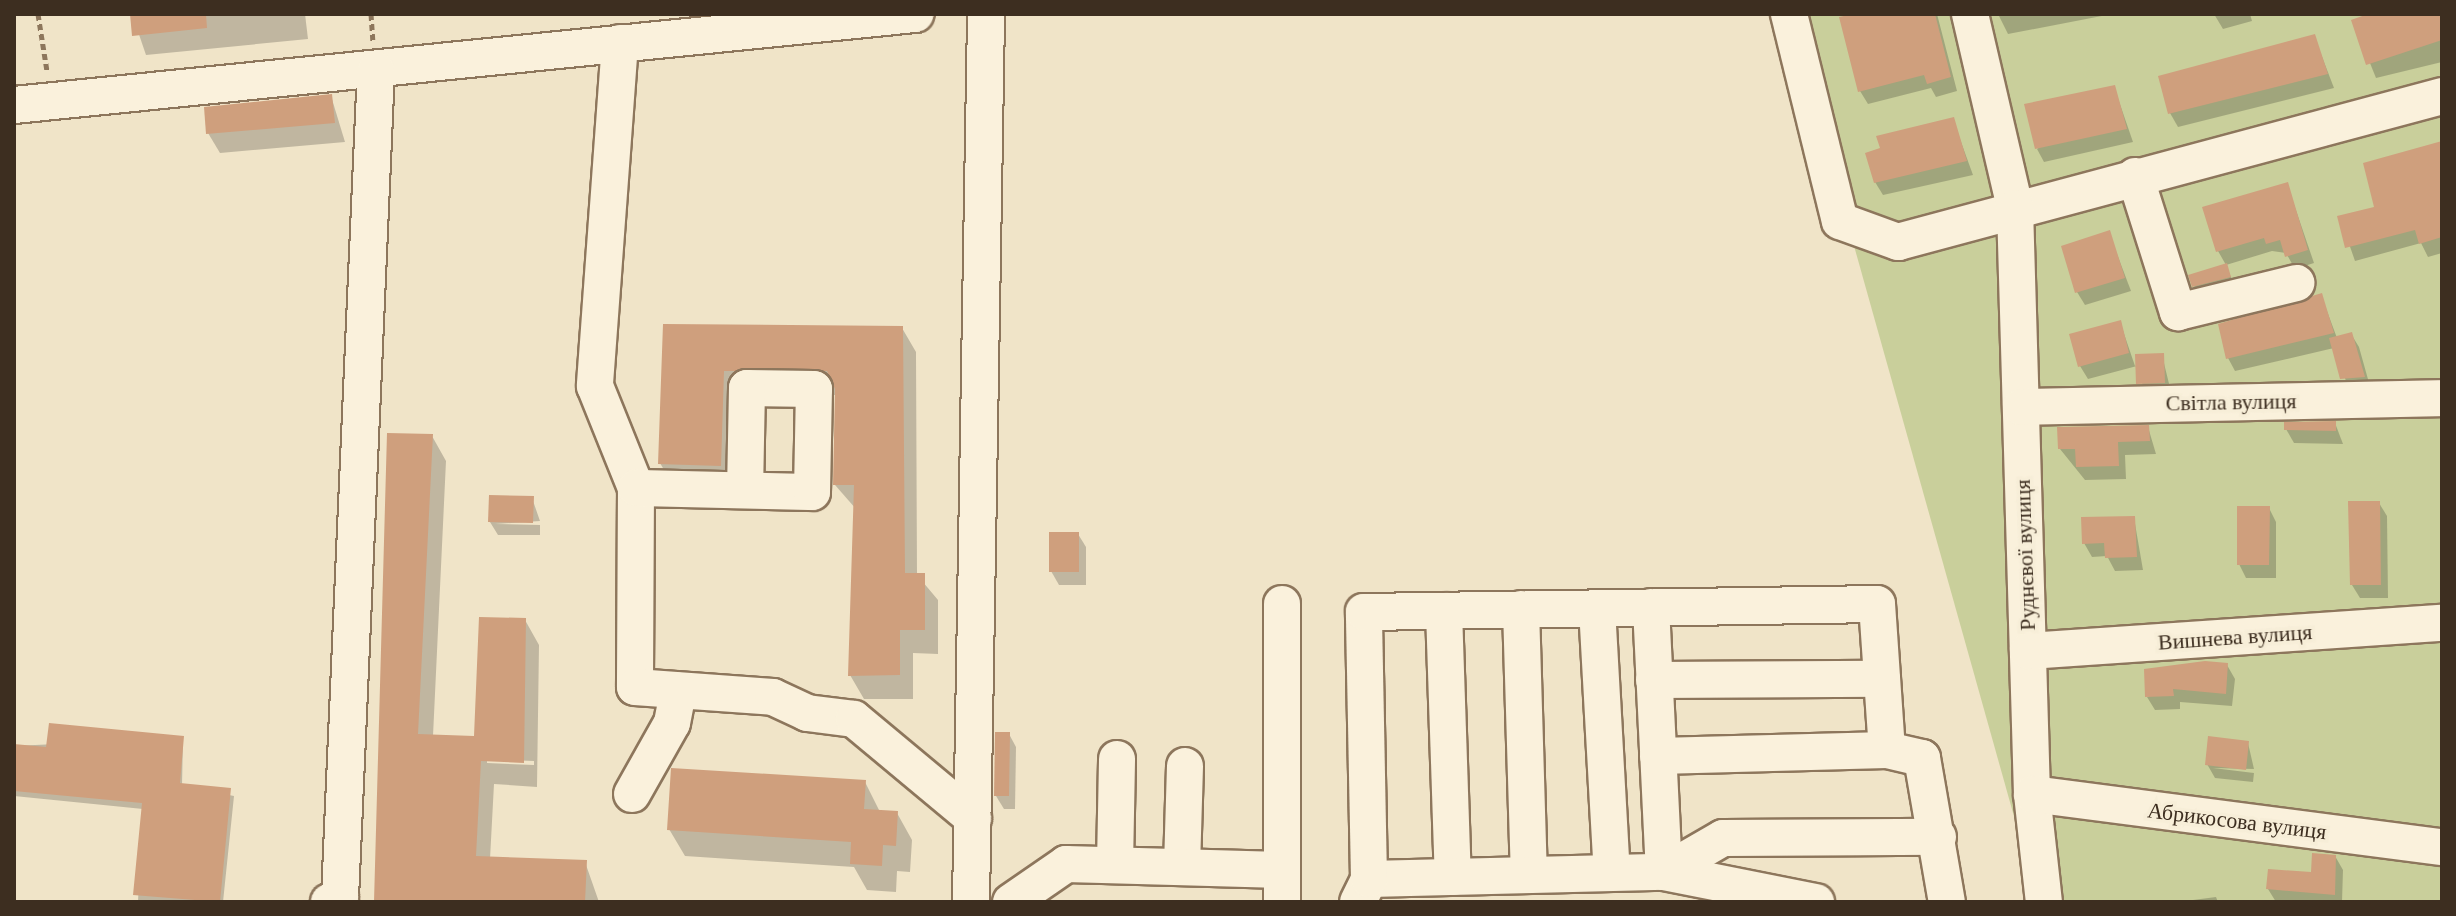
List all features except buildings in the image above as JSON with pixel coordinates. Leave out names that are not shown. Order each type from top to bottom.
[{"type":"street","points":[[14,105],[915,14]]},
{"type":"street","points":[[971,902],[986,14]]},
{"type":"street","points":[[1789,14],[1840,221],[1898,242],[2015,208],[2442,96]]},
{"type":"street","name":"Руднєвої вулиця","points":[[1970,14],[2015,208],[2032,794],[2044,902]]},
{"type":"street","points":[[620,43],[595,386],[636,488],[635,687],[773,697],[807,713],[854,719],[973,818]]},
{"type":"street","points":[[329,902],[340,897],[376,70]]},
{"type":"street","points":[[2135,176],[2178,312],[2296,283]]},
{"type":"street","name":"Світла вулиця","points":[[2021,407],[2442,398]]},
{"type":"street","points":[[636,488],[745,490]]},
{"type":"street","points":[[1011,902],[1066,864],[1182,867],[1282,886],[1282,604]]},
{"type":"street","points":[[1816,902],[1664,872],[1453,877],[1364,891],[1364,612],[1877,604],[1887,750]]},
{"type":"street","points":[[1651,607],[1664,872]]},
{"type":"street","points":[[1597,608],[1612,873]]},
{"type":"street","points":[[1521,609],[1529,875]]},
{"type":"street","points":[[1444,611],[1453,877]]},
{"type":"street","name":"Вишнева вулиця","points":[[2028,651],[2442,623]]},
{"type":"street","points":[[1654,680],[1882,679]]},
{"type":"street","points":[[632,794],[672,723],[678,691]]},
{"type":"street","points":[[1658,756],[1887,750],[1922,758],[1947,902]]},
{"type":"street","points":[[1115,865],[1117,759]]},
{"type":"street","points":[[1182,867],[1185,766]]},
{"type":"street","name":"Абрикосова вулиця","points":[[2032,794],[2442,847]]},
{"type":"street","points":[[1664,872],[1723,838],[1938,837]]},
{"type":"path","points":[[38,14],[56,99]]},
{"type":"green space","points":[[1789,14],[2442,14],[2442,902],[2038,902]]}]
